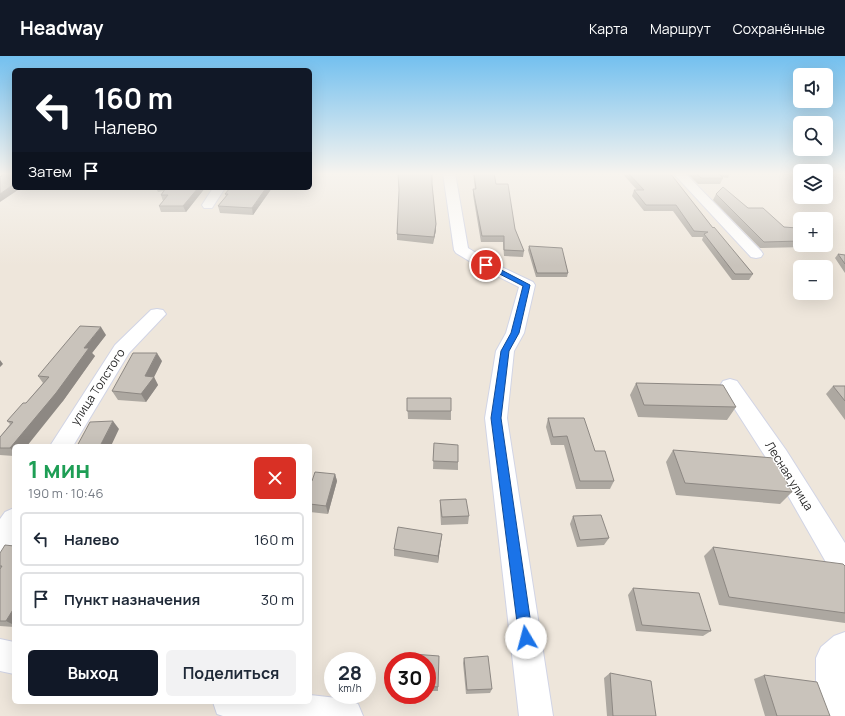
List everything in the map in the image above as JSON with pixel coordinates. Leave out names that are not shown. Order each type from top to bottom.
[{"type":"street","points":[[453,204],[460,250],[486,265],[527,285],[515,333],[505,351],[496,418],[536,716]]},
{"type":"street","points":[[707,204],[756,254]]},
{"type":"street","name":"улица Толстого","points":[[62,444],[122,349],[156,314]]},
{"type":"street","name":"Лесная улица","points":[[730,386],[778,457],[845,568]]},
{"type":"street","points":[[0,542],[12,523]]},
{"type":"street","points":[[845,647],[832,658],[832,684],[845,716]]},
{"type":"street","points":[[0,655],[12,658]]},
{"type":"street","points":[[247,704],[346,716]]},
{"type":"building","points":[[161,204],[185,204],[183,206],[159,206]]},
{"type":"building","points":[[220,204],[255,204],[252,208],[218,206]]},
{"type":"building","points":[[398,204],[434,204],[436,224],[434,237],[397,234]]},
{"type":"building","points":[[476,204],[511,204],[515,229],[524,251],[504,250],[504,236],[482,236]]},
{"type":"building","points":[[645,204],[694,204],[753,274],[735,274],[704,234],[708,232],[694,231],[676,205]]},
{"type":"building","points":[[726,204],[743,204],[748,208],[763,208],[784,227],[793,228],[793,241],[764,242]]},
{"type":"building","points":[[529,246],[562,248],[568,273],[537,273]]},
{"type":"building","points":[[838,254],[845,255],[845,264]]},
{"type":"building","points":[[80,326],[101,327],[84,348],[89,348],[56,393],[10,448],[0,448],[0,437],[13,422],[7,421],[23,403],[26,403],[49,377],[38,376]]},
{"type":"building","points":[[133,353],[157,353],[145,376],[154,377],[141,394],[112,391]]},
{"type":"building","points":[[636,383],[723,385],[736,407],[644,405]]},
{"type":"building","points":[[833,386],[845,386],[845,401]]},
{"type":"building","points":[[407,398],[451,398],[451,411],[407,411]]},
{"type":"building","points":[[548,418],[584,418],[595,451],[605,451],[614,481],[580,481],[567,436],[553,437]]},
{"type":"building","points":[[113,421],[101,444],[78,444],[90,422]]},
{"type":"building","points":[[434,443],[458,445],[458,462],[433,461]]},
{"type":"building","points":[[673,450],[774,458],[792,492],[685,483]]},
{"type":"building","points":[[315,472],[335,474],[326,506],[312,504],[312,481]]},
{"type":"building","points":[[466,499],[469,516],[442,517],[440,500]]},
{"type":"building","points":[[601,515],[609,538],[580,540],[573,516]]},
{"type":"building","points":[[398,527],[442,534],[438,556],[394,549]]},
{"type":"building","points":[[5,545],[12,546],[12,611],[6,621],[0,621],[0,569],[2,566],[0,566],[0,553]]},
{"type":"building","points":[[713,547],[843,564],[845,566],[845,613],[729,597]]},
{"type":"building","points":[[633,588],[699,593],[711,631],[642,625]]},
{"type":"building","points":[[436,656],[439,656],[438,687],[436,687]]},
{"type":"building","points":[[488,656],[492,689],[467,690],[464,658]]},
{"type":"building","points":[[610,673],[651,681],[656,716],[613,716]]},
{"type":"building","points":[[764,675],[817,682],[830,716],[777,716]]},
{"type":"route","points":[[486,265],[527,285],[515,333],[505,351],[496,418],[526,638]]}]
